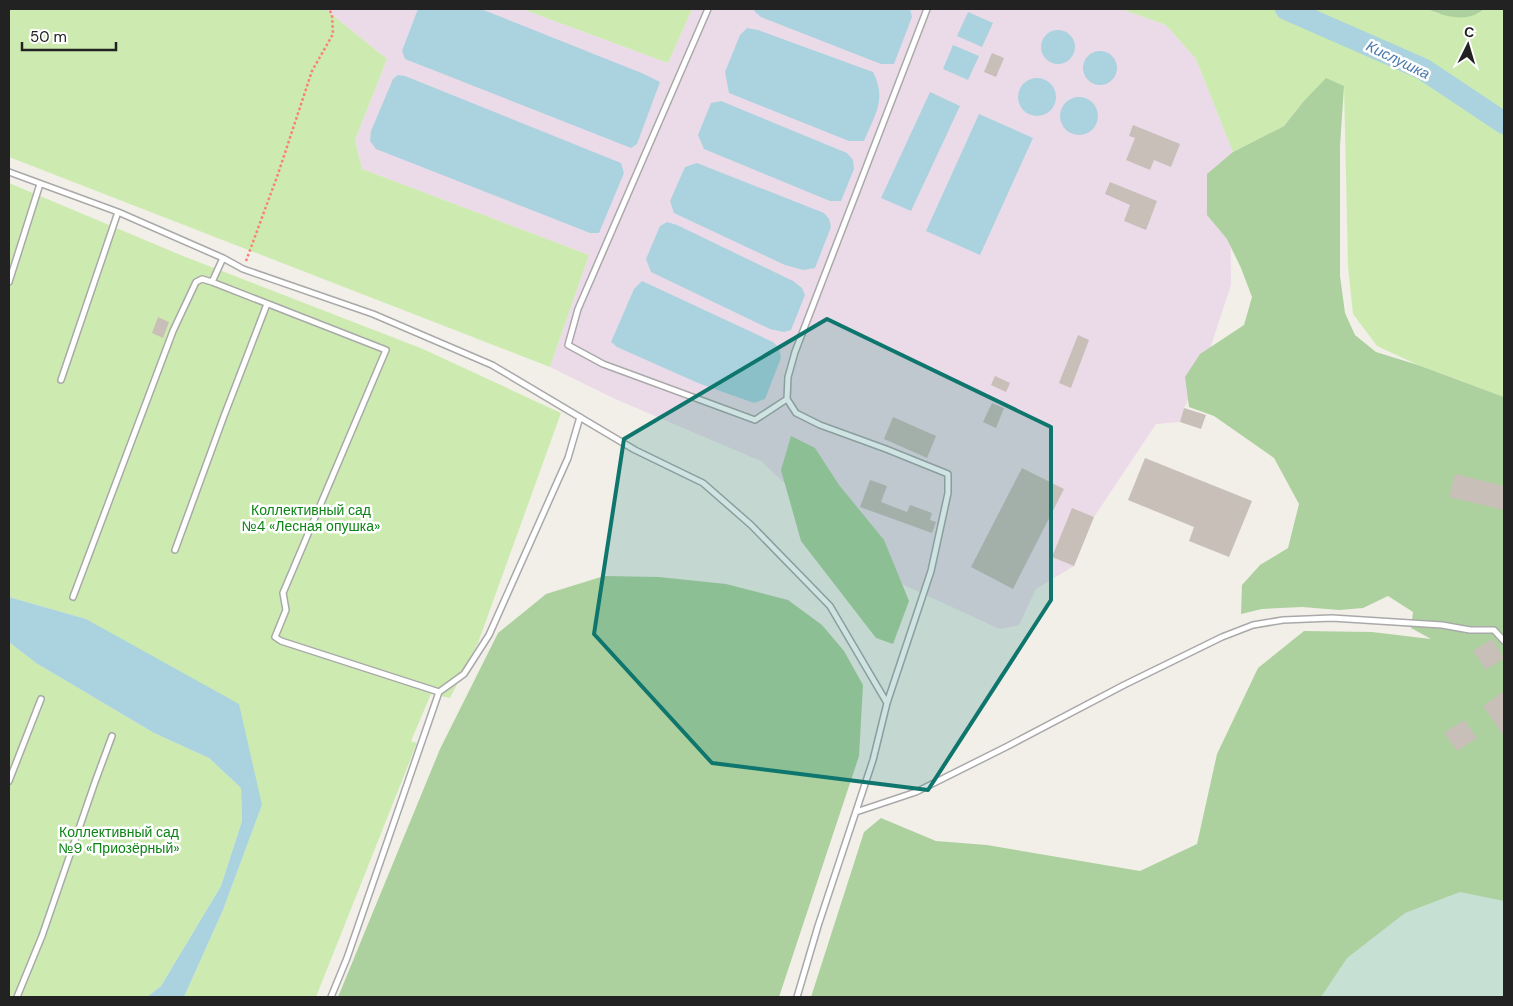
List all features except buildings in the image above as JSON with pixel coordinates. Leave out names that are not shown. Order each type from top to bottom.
[{"type":"lane","points":[[708,9],[578,309],[568,345],[603,364],[755,420],[787,399]]},
{"type":"lane","points":[[796,997],[873,760],[887,703],[931,571],[948,493],[948,474],[820,425],[796,413],[787,399],[788,377],[795,352],[927,9]]},
{"type":"lane","points":[[9,172],[118,212],[224,258],[243,269],[373,314],[492,365],[635,450],[703,484],[751,525],[830,606],[887,703]]},
{"type":"lane","points":[[9,282],[40,184]]},
{"type":"lane","points":[[61,380],[118,212]]},
{"type":"lane","points":[[212,282],[224,258]]},
{"type":"lane","points":[[73,597],[173,331],[196,282],[202,279],[386,350],[283,593],[286,610],[275,637],[281,641],[439,692]]},
{"type":"lane","points":[[175,550],[224,416],[268,304]]},
{"type":"lane","points":[[331,997],[347,958],[439,692],[464,674],[489,635],[568,458],[580,417]]},
{"type":"lane","points":[[856,812],[916,792],[1124,685],[1222,637],[1253,625],[1283,620],[1332,618],[1442,625],[1470,630],[1494,630],[1504,641]]},
{"type":"lane","points":[[9,781],[41,699]]},
{"type":"lane","points":[[17,997],[42,936],[94,782],[112,736]]},
{"type":"path","points":[[243,269],[278,174],[312,71],[333,34],[332,15],[329,9]]},
{"type":"highlighted area","points":[[827,319],[1051,427],[1051,600],[928,790],[712,763],[594,634],[624,439]]},
{"type":"shaded area","points":[[325,9],[522,9],[668,63],[692,9],[1121,9],[1166,25],[1196,59],[1233,152],[1230,187],[1231,285],[1204,367],[1184,408],[1180,422],[1156,424],[1094,517],[1074,566],[1036,589],[1019,625],[1000,629],[882,575],[761,461],[615,399],[550,367],[589,255],[362,169],[355,140],[387,59]]},
{"type":"green space","points":[[9,9],[325,9],[387,59],[355,140],[362,169],[589,255],[550,367],[9,157]]},
{"type":"green space","points":[[522,9],[692,9],[668,63]]},
{"type":"green space","points":[[1121,9],[1428,9],[1439,14],[1478,14],[1484,9],[1504,9],[1504,397],[1418,365],[1377,346],[1353,314],[1348,266],[1344,86],[1303,102],[1284,126],[1233,152],[1196,59],[1166,25]]},
{"type":"green space","points":[[1428,9],[1484,9],[1471,16],[1457,17]]},
{"type":"green space","points":[[1326,78],[1344,86],[1340,146],[1340,276],[1345,313],[1355,335],[1376,352],[1418,365],[1504,397],[1504,997],[811,997],[864,832],[881,818],[936,841],[987,845],[1140,871],[1197,844],[1217,754],[1258,668],[1304,631],[1372,632],[1431,639],[1411,628],[1413,612],[1388,596],[1363,608],[1339,610],[1302,607],[1262,609],[1241,614],[1242,585],[1260,565],[1288,548],[1299,504],[1274,458],[1214,416],[1189,407],[1185,377],[1200,354],[1244,325],[1252,297],[1227,239],[1207,215],[1207,174],[1233,152],[1284,126],[1303,102]]},
{"type":"green space","name":"Коллективный сад №4 «Лесная опушка»","points":[[9,183],[183,256],[423,349],[561,413],[478,643],[450,698],[431,694],[411,741],[417,743],[316,997],[184,997],[223,910],[262,805],[86,619],[9,597]]},
{"type":"green space","points":[[791,436],[815,448],[839,485],[884,540],[909,601],[893,644],[876,638],[801,541],[781,470]]},
{"type":"green space","points":[[604,576],[659,577],[726,584],[788,600],[822,625],[844,651],[863,685],[859,756],[779,997],[338,997],[440,749],[498,633],[546,594]]},
{"type":"green space","name":"Коллективный сад №9 «Приозёрный»","points":[[9,642],[36,663],[154,733],[209,758],[241,788],[242,821],[221,886],[161,986],[147,997],[9,997]]},
{"type":"green space","points":[[1460,892],[1504,901],[1504,997],[1321,997],[1347,958],[1405,913]]},
{"type":"water","points":[[418,9],[481,9],[660,82],[637,144],[631,148],[405,59],[402,51]]},
{"type":"water","points":[[754,9],[910,9],[912,17],[894,64],[881,64],[761,17]]},
{"type":"water","points":[[968,12],[993,23],[982,47],[957,36]]},
{"type":"water","points":[[747,28],[758,30],[873,72],[879,91],[878,107],[864,141],[849,141],[729,93],[725,72],[740,35]]},
{"type":"water","points":[[1058,30],[1065,31],[1070,35],[1074,40],[1074,54],[1070,59],[1065,63],[1058,64],[1051,63],[1046,59],[1042,54],[1041,47],[1042,40],[1046,35],[1051,31]]},
{"type":"water","points":[[953,45],[979,56],[968,80],[943,69]]},
{"type":"water","points":[[1100,51],[1107,52],[1112,56],[1116,61],[1116,75],[1112,80],[1107,84],[1100,85],[1093,84],[1088,80],[1084,75],[1083,68],[1084,61],[1088,56],[1093,52]]},
{"type":"water","points":[[398,75],[405,76],[621,163],[624,173],[599,233],[590,233],[376,149],[370,141],[371,131],[393,79]]},
{"type":"water","points":[[1037,78],[1050,84],[1056,97],[1050,110],[1037,116],[1024,110],[1018,97],[1024,84]]},
{"type":"water","points":[[930,92],[960,106],[911,211],[881,198]]},
{"type":"water","points":[[1079,97],[1092,103],[1098,116],[1092,129],[1079,135],[1066,129],[1060,116],[1066,103]]},
{"type":"water","points":[[721,101],[847,153],[853,160],[854,169],[841,201],[830,201],[704,149],[698,135],[711,103]]},
{"type":"water","points":[[979,114],[1033,138],[980,255],[926,231]]},
{"type":"water","points":[[697,163],[824,213],[829,219],[831,227],[815,268],[803,270],[785,265],[674,213],[670,201],[685,167]]},
{"type":"water","points":[[667,222],[677,225],[793,281],[802,288],[805,295],[791,330],[784,332],[770,329],[651,272],[646,259],[660,226]]},
{"type":"water","points":[[642,281],[773,342],[779,348],[781,358],[765,399],[754,403],[698,383],[617,347],[611,342],[634,289]]},
{"type":"water","points":[[9,597],[86,619],[239,704],[262,805],[223,910],[184,997],[147,997],[161,986],[221,886],[242,821],[241,788],[209,758],[154,733],[36,663],[9,642]]},
{"type":"waterway","name":"Кислушка","points":[[1286,9],[1423,69],[1504,123]]}]
